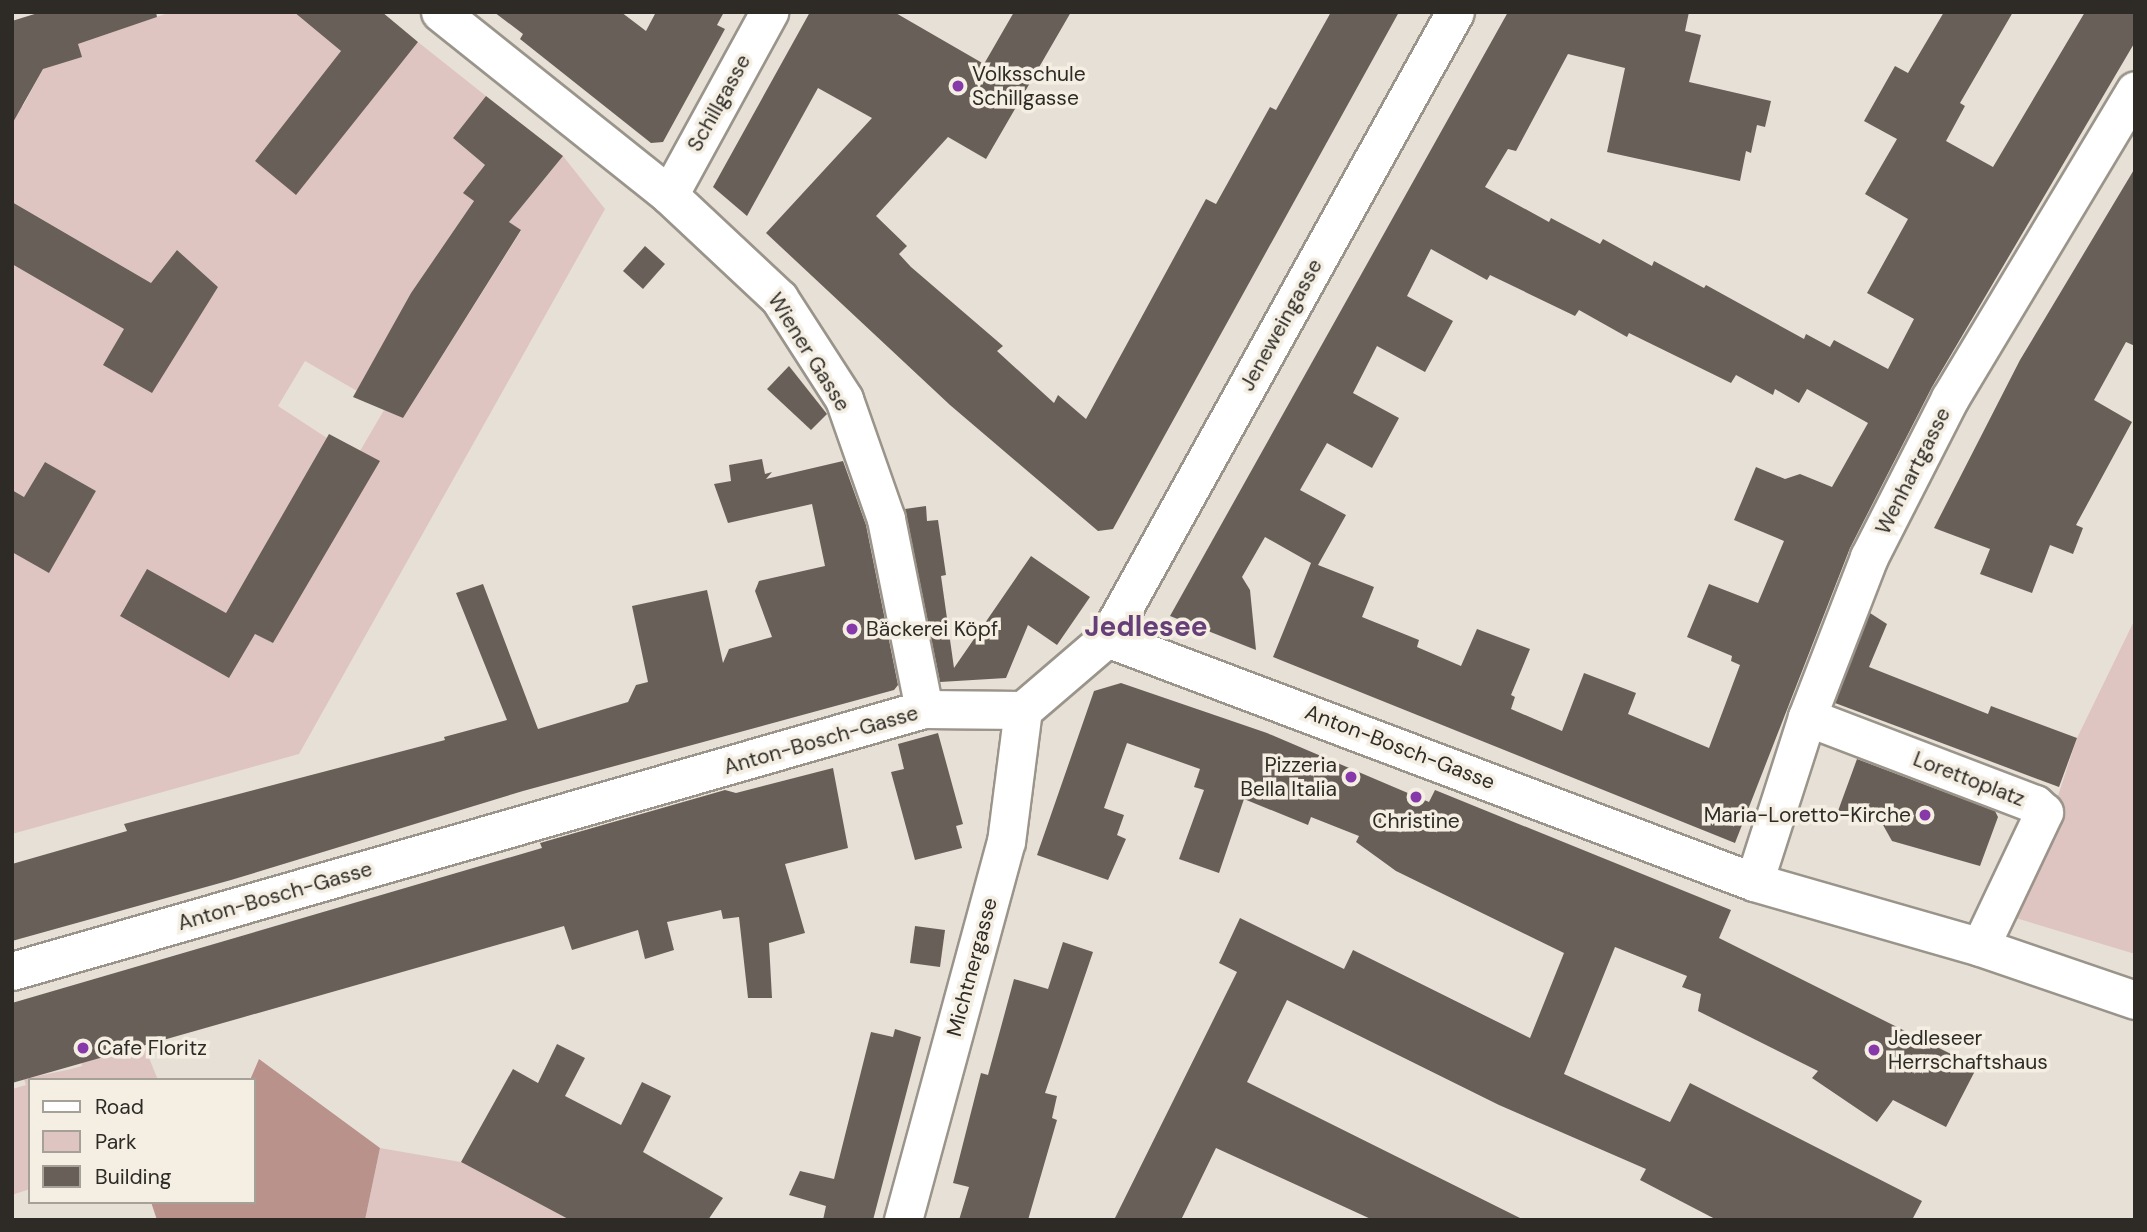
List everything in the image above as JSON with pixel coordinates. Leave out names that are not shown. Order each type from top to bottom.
[{"type":"street","name":"Wiener Gasse","points":[[440,12],[669,195],[779,298],[844,399],[886,519],[924,709]]},
{"type":"street","name":"Schillgasse","points":[[669,195],[769,12]]},
{"type":"street","name":"Jeneweingasse","points":[[1107,638],[1455,12]]},
{"type":"street","name":"Wenhartgasse","points":[[1754,882],[1807,717],[1869,557],[1950,398],[2135,90]]},
{"type":"street","points":[[1023,710],[1107,638]]},
{"type":"street","name":"Anton-Bosch-Gasse","points":[[1107,638],[1754,882]]},
{"type":"street","name":"Anton-Bosch-Gasse","points":[[12,971],[924,709],[1023,710]]},
{"type":"street","name":"Michtnergasse","points":[[903,1220],[1006,842],[1023,710]]},
{"type":"street","name":"Lorettoplatz","points":[[1807,717],[2035,804],[2044,812],[1980,947]]},
{"type":"street","points":[[1754,882],[1980,947],[2135,1000]]},
{"type":"green space","points":[[171,12],[294,12],[341,51],[255,161],[296,194],[418,42],[486,96],[453,138],[485,165],[474,201],[411,293],[357,391],[305,361],[278,406],[327,438],[226,613],[147,570],[120,615],[229,678],[255,634],[273,643],[360,451],[384,410],[403,418],[521,231],[509,222],[563,156],[605,209],[299,754],[12,834],[12,552],[49,572],[96,491],[45,462],[24,497],[12,490],[12,264],[124,329],[184,335],[218,287],[177,250],[151,283],[12,202],[12,100],[23,106],[43,69],[78,44]]},
{"type":"green space","points":[[2135,619],[2135,954],[2009,916],[2049,823],[2077,738]]},
{"type":"green space","points":[[143,1043],[157,1078],[28,1078],[82,1066],[81,1061],[109,1051],[111,1057]]},
{"type":"green space","points":[[28,1078],[28,1190],[12,1195],[12,1089],[26,1085],[24,1079]]},
{"type":"green space","points":[[380,1148],[461,1162],[570,1220],[365,1220]]},
{"type":"shaded area","points":[[259,1059],[380,1148],[365,1220],[157,1220],[152,1204],[256,1204],[256,1078],[251,1078]]},
{"type":"building","points":[[41,12],[156,12],[157,17],[78,44],[82,57],[43,69],[12,124],[12,21]]},
{"type":"building","points":[[294,12],[382,12],[418,42],[296,195],[255,161],[341,51]]},
{"type":"building","points":[[494,12],[621,12],[646,31],[656,12],[724,12],[717,25],[725,29],[663,142],[651,143],[520,39],[523,34]]},
{"type":"building","points":[[810,12],[894,12],[984,64],[1014,12],[1071,12],[986,159],[948,137],[876,216],[907,246],[899,254],[1003,346],[997,351],[1054,403],[1058,395],[1086,419],[1206,199],[1216,204],[1270,107],[1276,110],[1331,12],[1399,12],[1113,529],[1098,531],[950,405],[766,233],[872,118],[818,88],[747,216],[713,187]]},
{"type":"building","points":[[1508,12],[1689,12],[1685,31],[1701,35],[1689,82],[1771,101],[1765,127],[1757,125],[1751,153],[1746,151],[1740,181],[1607,152],[1625,68],[1568,54],[1516,151],[1508,149],[1485,187],[1549,222],[1551,218],[1600,244],[1603,239],[1652,266],[1654,261],[1704,288],[1706,285],[1804,339],[1806,334],[1830,347],[1834,340],[1888,369],[1914,319],[1867,293],[1908,219],[1865,194],[1897,139],[1864,121],[1895,66],[1908,73],[1944,12],[2013,12],[1960,103],[1965,106],[1946,141],[1993,167],[2085,12],[2135,12],[2135,42],[1932,387],[1850,548],[1735,843],[1273,657],[1311,563],[1265,537],[1242,577],[1250,590],[1256,650],[1170,616]],"holes":[[[1431,249],[1487,280],[1490,275],[1575,316],[1579,310],[1627,337],[1629,333],[1731,383],[1736,375],[1773,395],[1775,389],[1799,403],[1807,389],[1868,423],[1832,487],[1800,474],[1785,479],[1756,467],[1734,520],[1784,541],[1758,603],[1709,584],[1687,637],[1732,656],[1731,661],[1740,665],[1709,748],[1628,714],[1636,693],[1584,673],[1562,731],[1511,709],[1515,697],[1511,695],[1530,649],[1477,629],[1461,666],[1417,647],[1419,640],[1362,617],[1374,587],[1318,565],[1346,515],[1300,490],[1327,443],[1372,468],[1399,418],[1353,393],[1377,346],[1425,372],[1453,321],[1407,296]]]},
{"type":"building","points":[[486,96],[563,156],[509,222],[521,230],[403,418],[353,397],[411,293],[474,201],[463,193],[485,165],[453,138]]},
{"type":"building","points":[[2135,168],[2135,346],[2126,342],[2094,400],[2132,422],[2076,525],[2083,528],[2073,554],[2050,545],[2032,593],[1980,574],[1990,549],[1934,528],[2020,360]]},
{"type":"building","points":[[12,202],[151,283],[177,250],[218,287],[152,393],[103,365],[124,329],[12,264]]},
{"type":"building","points":[[645,246],[665,264],[643,289],[623,271]]},
{"type":"building","points":[[789,366],[827,414],[811,430],[767,389]]},
{"type":"building","points":[[329,434],[380,461],[273,643],[255,634],[229,678],[120,616],[147,569],[226,613]]},
{"type":"building","points":[[762,459],[765,474],[772,472],[766,479],[843,461],[866,525],[898,685],[894,690],[523,791],[231,880],[12,941],[12,864],[127,831],[124,824],[445,740],[444,737],[507,720],[456,593],[483,584],[538,729],[628,702],[636,685],[648,682],[632,606],[707,590],[723,663],[729,649],[772,637],[755,591],[759,581],[825,566],[812,504],[728,523],[714,484],[731,481],[729,465]]},
{"type":"building","points":[[45,462],[96,491],[49,573],[12,552],[12,490],[24,497]]},
{"type":"building","points":[[926,506],[927,521],[938,520],[946,575],[941,576],[954,668],[1031,556],[1090,597],[1057,645],[1028,625],[1006,678],[940,682],[905,509]]},
{"type":"building","points":[[1870,613],[1887,624],[1869,667],[1988,714],[1991,706],[2077,738],[2059,787],[1835,703]]},
{"type":"building","points":[[1121,683],[1267,733],[1429,802],[1435,790],[1731,910],[1719,938],[1977,1067],[1946,1127],[1893,1100],[1877,1122],[1812,1078],[1818,1071],[1698,1011],[1701,994],[1682,987],[1687,976],[1615,947],[1564,1074],[1670,1122],[1690,1083],[1922,1201],[1912,1220],[1717,1220],[1640,1180],[1646,1169],[1499,1105],[1287,1000],[1247,1082],[1524,1220],[1373,1220],[1216,1148],[1181,1220],[1114,1220],[1237,972],[1219,963],[1240,918],[1344,969],[1353,950],[1530,1038],[1564,953],[1396,871],[1356,842],[1359,836],[1311,817],[1308,825],[1244,799],[1219,873],[1179,859],[1204,790],[1194,787],[1200,769],[1127,743],[1104,808],[1124,815],[1117,835],[1126,839],[1108,880],[1037,855],[1094,691]]},
{"type":"building","points":[[938,733],[963,824],[956,826],[962,848],[915,860],[891,772],[904,769],[898,744]]},
{"type":"building","name":"Maria-Loretto-Kirche","points":[[1857,759],[1995,811],[1998,817],[1980,866],[1892,841],[1883,825],[1838,811]]},
{"type":"building","points":[[833,768],[848,848],[785,864],[805,933],[769,943],[772,998],[748,998],[739,917],[723,919],[721,910],[667,922],[674,950],[645,959],[638,930],[572,950],[564,926],[12,1083],[12,1003],[542,848],[540,843],[725,790],[736,793]]},
{"type":"building","points":[[915,926],[945,930],[940,967],[910,963]]},
{"type":"building","points":[[1063,942],[1093,952],[1045,1093],[1057,1096],[1052,1118],[1057,1120],[1028,1220],[959,1220],[969,1187],[953,1183],[981,1073],[988,1075],[1014,979],[1048,989]]},
{"type":"building","points":[[895,1029],[921,1037],[873,1220],[823,1220],[826,1206],[789,1195],[800,1171],[834,1179],[871,1032],[893,1037]]},
{"type":"building","points":[[557,1044],[585,1058],[565,1096],[621,1125],[642,1082],[671,1096],[643,1152],[723,1198],[708,1220],[570,1220],[461,1162],[513,1069],[538,1083]]},
{"type":"place","name":"Volksschule Schillgasse","points":[[958,86]]},
{"type":"place","name":"Bäckerei Köpf","points":[[852,629]]},
{"type":"place","name":"Pizzeria Bella Italia","points":[[1351,777]]},
{"type":"place","name":"Christine","points":[[1416,797]]},
{"type":"place","name":"Maria-Loretto-Kirche","points":[[1925,815]]},
{"type":"place","name":"Cafe Floritz","points":[[83,1048]]},
{"type":"place","name":"Jedleseer Herrschaftshaus","points":[[1874,1050]]},
{"type":"district","name":"Jedlesee","points":[[1146,627]]}]
